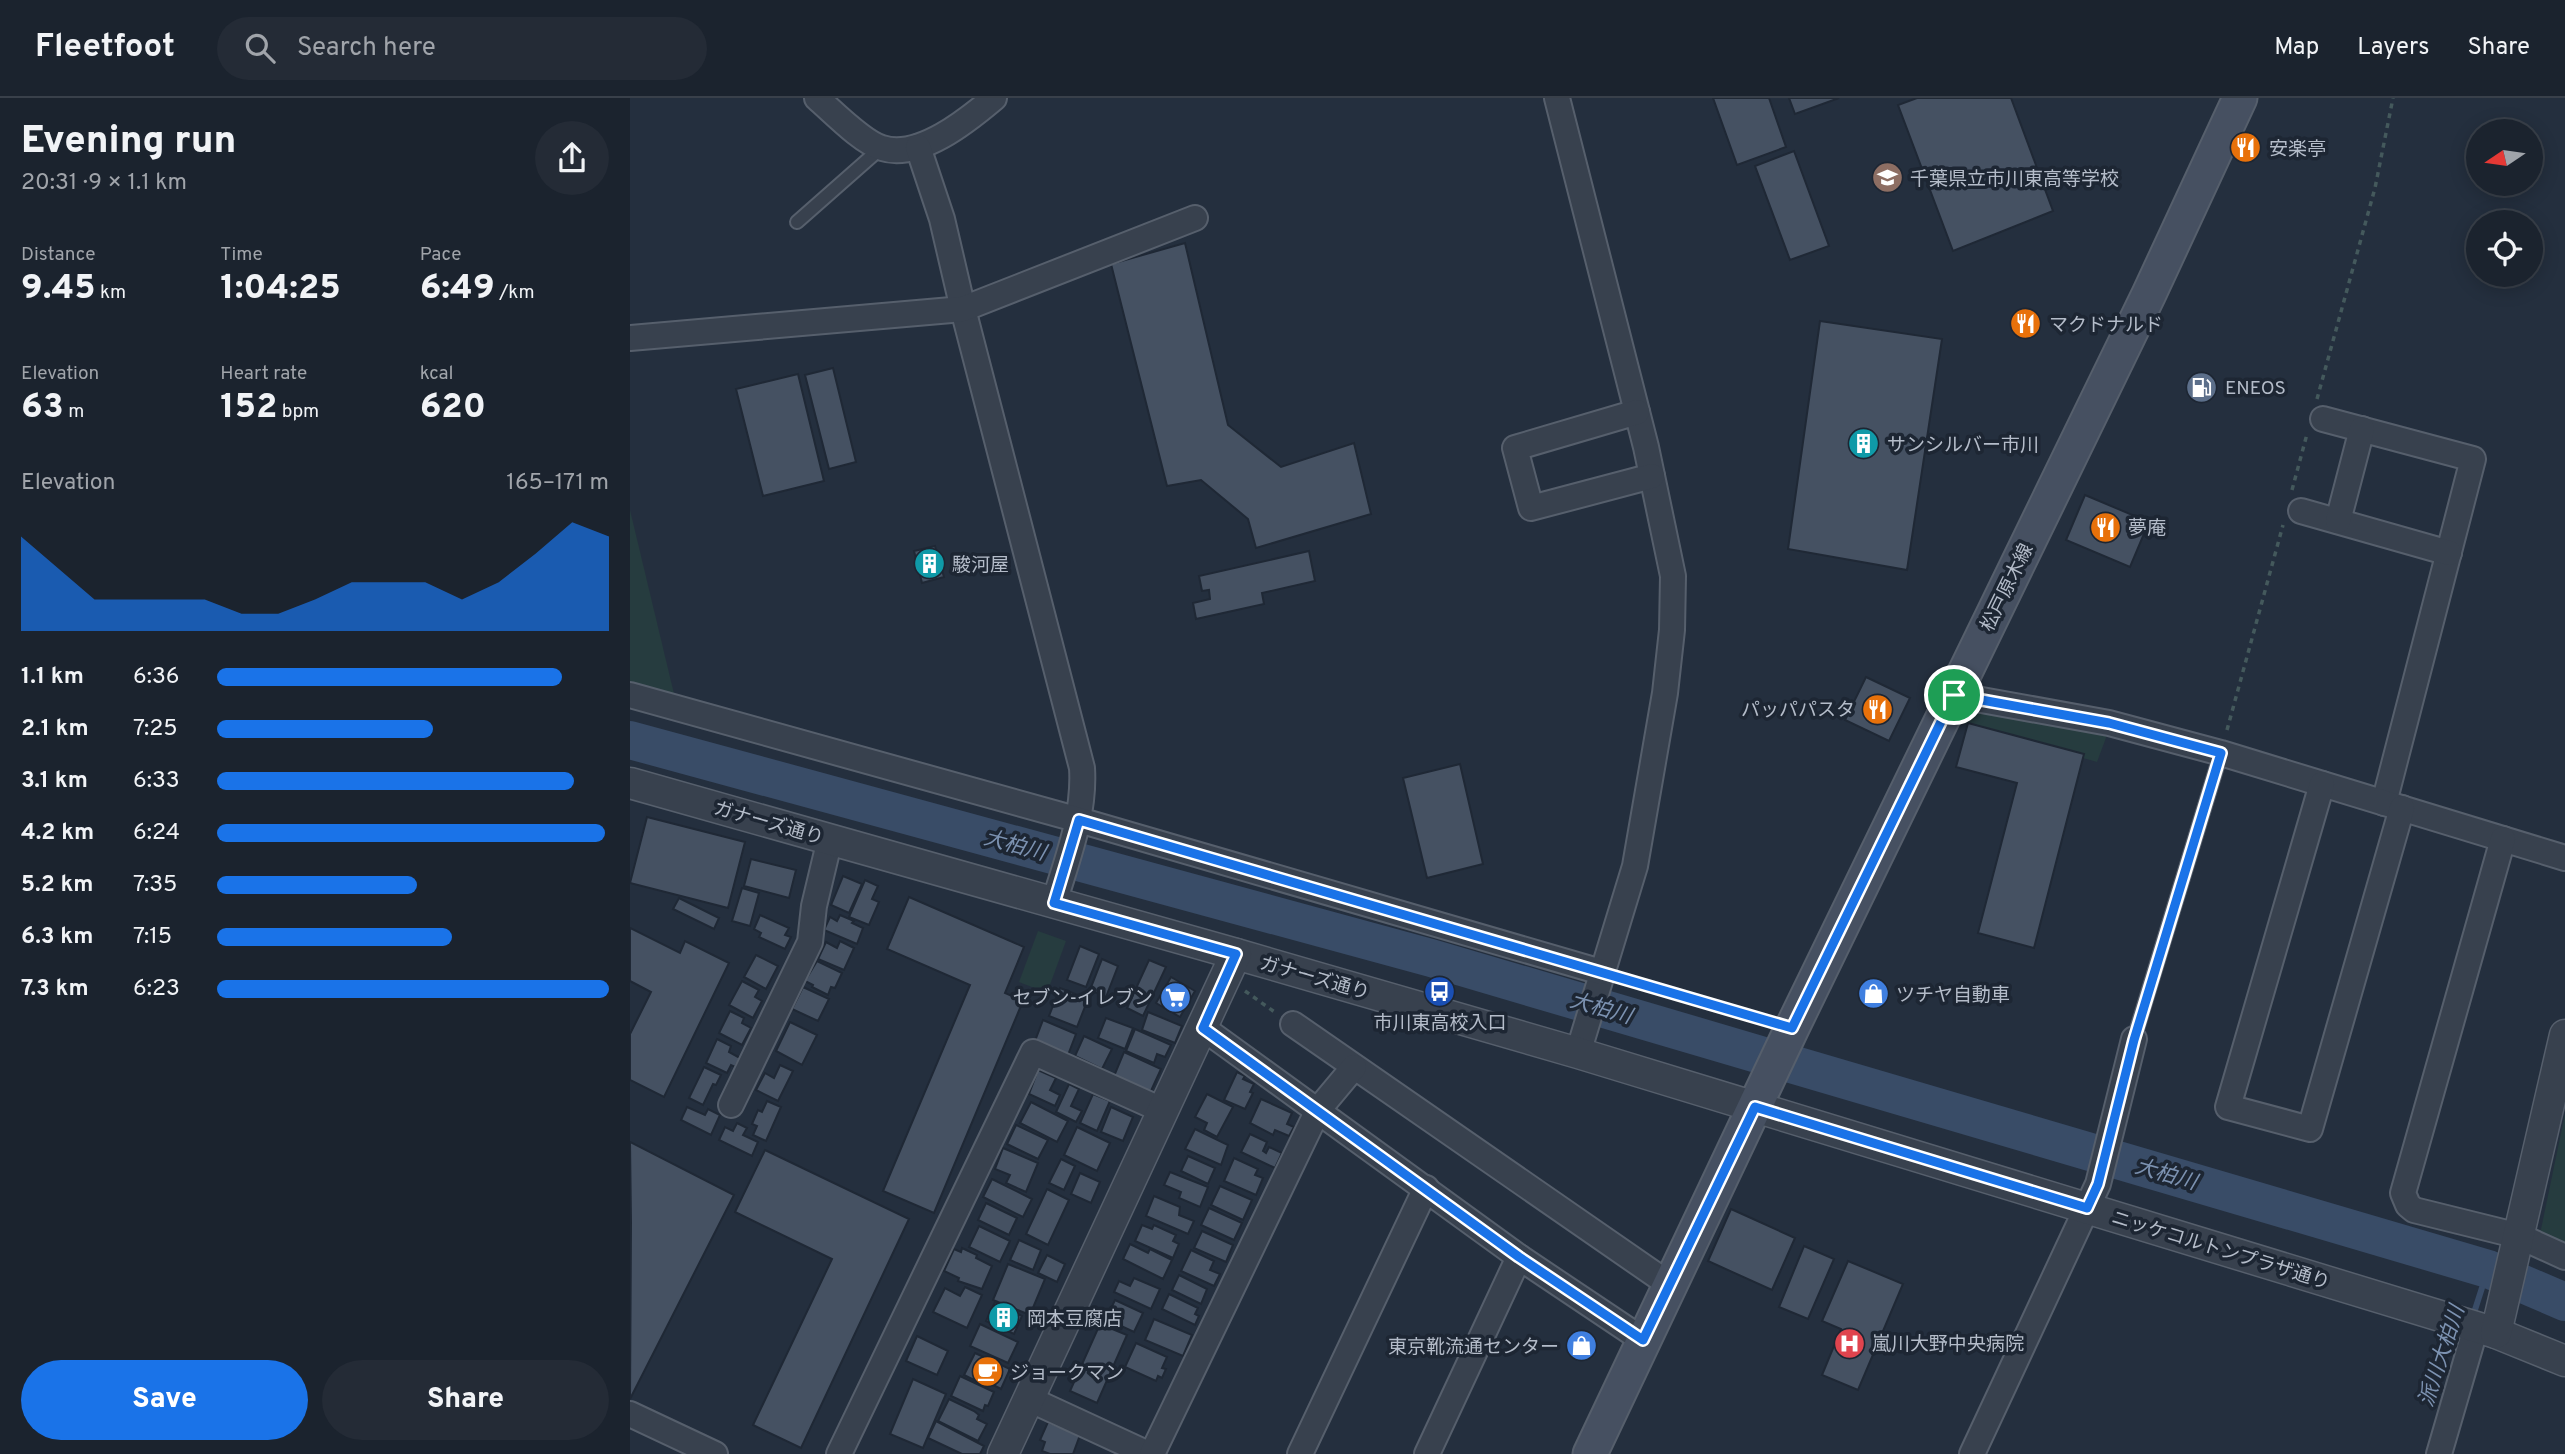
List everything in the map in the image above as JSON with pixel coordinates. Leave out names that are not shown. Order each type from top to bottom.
[{"type":"main road","name":"松戸原木線","points":[[1590,1454],[1790,1032],[2149,294],[2240,98]]},
{"type":"street","points":[[817,98],[855,131],[881,148],[897,150],[918,147],[965,122],[994,98]]},
{"type":"street","points":[[1557,98],[1637,412],[1673,576],[1672,630],[1665,693],[1635,866],[1578,1053]]},
{"type":"street","points":[[918,147],[942,219],[1082,768],[1083,792],[1079,820],[1054,903]]},
{"type":"street","points":[[630,338],[963,309],[1195,218]]},
{"type":"street","points":[[1637,412],[1515,448],[1531,508],[1652,476]]},
{"type":"street","points":[[2322,784],[2228,1107],[2310,1129],[2393,805],[2449,553],[2473,459],[2323,419]]},
{"type":"street","points":[[2338,521],[2362,429]]},
{"type":"street","points":[[2301,511],[2449,553]]},
{"type":"street","points":[[630,695],[1079,820],[1601,972]]},
{"type":"street","points":[[1954,695],[2109,723],[2221,753],[2565,858]]},
{"type":"street","name":"ガナーズ通り","points":[[630,783],[1054,903],[1231,966],[1760,1097]]},
{"type":"street","points":[[733,1106],[810,942],[814,906],[830,839]]},
{"type":"street","points":[[2503,839],[2403,1193],[2408,1205],[2414,1210],[2565,1257]]},
{"type":"street","points":[[1003,1454],[1231,966]]},
{"type":"street","points":[[1293,1024],[1670,1285]]},
{"type":"street","points":[[1203,1028],[1519,1257],[1643,1340]]},
{"type":"street","points":[[2439,1454],[2491,1322],[2517,1243],[2565,1035]]},
{"type":"street","points":[[1972,1454],[2092,1196],[2134,1040]]},
{"type":"street","points":[[839,1454],[1032,1052],[1164,1111]]},
{"type":"street","points":[[1029,1399],[1150,1454],[1318,1110],[1354,1067]]},
{"type":"street","name":"ニッケコルトンプラザ通り","points":[[1760,1097],[2092,1196],[2491,1322],[2565,1361]]},
{"type":"street","points":[[1300,1454],[1426,1188]]},
{"type":"street","points":[[1427,1454],[1519,1257]]},
{"type":"street","points":[[630,1414],[715,1454]]},
{"type":"lane","points":[[797,222],[881,148]]},
{"type":"lane","points":[[2134,1040],[2221,753]]},
{"type":"path","points":[[1231,966],[1293,1024]]},
{"type":"path","points":[[1601,972],[1790,1032]]},
{"type":"green space","points":[[630,510],[675,698],[630,688]]},
{"type":"green space","points":[[1978,703],[2107,735],[2097,762],[1961,722]]},
{"type":"green space","points":[[1038,931],[1066,941],[1047,993],[1019,982]]},
{"type":"green space","points":[[2565,1114],[2565,1248],[2540,1234]]},
{"type":"building","points":[[1713,98],[1769,98],[1786,147],[1737,165]]},
{"type":"building","points":[[1789,98],[1839,98],[1795,114]]},
{"type":"building","points":[[1917,98],[2011,98],[2053,211],[1953,251],[1898,105]]},
{"type":"building","points":[[1794,151],[1829,246],[1790,260],[1755,166]]},
{"type":"building","points":[[1185,243],[1228,425],[1281,467],[1354,443],[1371,514],[1256,548],[1248,519],[1201,480],[1167,486],[1111,264]]},
{"type":"building","name":"サンシルバー市川","points":[[1820,321],[1942,339],[1907,570],[1788,549]]},
{"type":"building","points":[[833,368],[856,462],[829,469],[805,375]]},
{"type":"building","points":[[798,374],[824,481],[763,496],[736,389]]},
{"type":"building","points":[[2085,495],[2149,522],[2130,567],[2066,540]]},
{"type":"building","name":"駿河屋","points":[[935,546],[944,577],[922,583],[914,551]]},
{"type":"building","points":[[1309,551],[1315,581],[1262,593],[1264,604],[1196,619],[1193,603],[1210,599],[1209,590],[1202,591],[1199,576]]},
{"type":"building","points":[[1866,677],[1910,698],[1889,741],[1845,720]]},
{"type":"building","points":[[1968,723],[2084,754],[2034,948],[1978,933],[2017,783],[1956,767]]},
{"type":"building","points":[[1460,764],[1483,864],[1427,878],[1403,778]]},
{"type":"building","points":[[647,817],[745,842],[728,908],[630,883]]},
{"type":"building","points":[[751,859],[796,870],[789,898],[744,886]]},
{"type":"building","points":[[843,876],[862,884],[849,913],[831,905]]},
{"type":"building","points":[[865,880],[878,886],[872,899],[879,902],[869,925],[849,917]]},
{"type":"building","points":[[742,888],[759,893],[750,926],[732,921]]},
{"type":"building","points":[[909,897],[1024,947],[1005,993],[1023,1001],[934,1213],[883,1191],[970,985],[887,949]]},
{"type":"building","points":[[679,898],[719,918],[714,929],[673,909]]},
{"type":"building","points":[[760,915],[789,928],[785,935],[791,937],[785,949],[759,937],[761,933],[754,929]]},
{"type":"building","points":[[840,915],[863,928],[857,944],[824,930],[830,917],[837,921]]},
{"type":"building","points":[[630,928],[680,953],[685,941],[729,963],[664,1097],[630,1080],[630,1034],[651,992],[630,981]]},
{"type":"building","points":[[840,941],[854,948],[844,970],[818,959],[826,942],[837,948]]},
{"type":"building","points":[[1080,946],[1099,954],[1086,987],[1067,980]]},
{"type":"building","points":[[756,955],[778,966],[766,989],[744,977]]},
{"type":"building","points":[[1102,959],[1118,966],[1106,997],[1090,990]]},
{"type":"building","points":[[1149,960],[1166,967],[1143,1016],[1127,1008]]},
{"type":"building","points":[[817,961],[842,973],[835,988],[831,987],[828,995],[805,981]]},
{"type":"building","name":"セブン-イレブン","points":[[1171,977],[1195,991],[1180,1017],[1156,1003]]},
{"type":"building","points":[[742,981],[759,990],[755,997],[762,1001],[753,1018],[729,1005]]},
{"type":"building","points":[[803,987],[829,999],[818,1021],[792,1009]]},
{"type":"building","points":[[1060,988],[1088,999],[1077,1027],[1049,1016]]},
{"type":"building","points":[[730,1011],[744,1018],[742,1023],[751,1028],[742,1045],[719,1033]]},
{"type":"building","points":[[1148,1012],[1182,1026],[1175,1043],[1142,1030]]},
{"type":"building","points":[[1106,1018],[1133,1028],[1125,1049],[1098,1038]]},
{"type":"building","points":[[1043,1020],[1076,1034],[1068,1055],[1035,1041]]},
{"type":"building","points":[[790,1022],[817,1035],[802,1065],[776,1051]]},
{"type":"building","points":[[1135,1029],[1171,1045],[1165,1057],[1157,1054],[1154,1063],[1126,1051]]},
{"type":"building","points":[[1084,1036],[1112,1049],[1102,1069],[1075,1056]]},
{"type":"building","points":[[717,1039],[731,1046],[729,1052],[740,1058],[735,1067],[731,1065],[727,1073],[706,1063]]},
{"type":"building","points":[[1124,1052],[1161,1069],[1150,1093],[1114,1076]]},
{"type":"building","points":[[780,1065],[793,1071],[778,1101],[756,1090],[765,1073],[774,1078]]},
{"type":"building","points":[[704,1067],[721,1075],[716,1085],[713,1084],[703,1105],[689,1098]]},
{"type":"building","points":[[1038,1070],[1056,1078],[1050,1090],[1060,1095],[1055,1106],[1029,1094]]},
{"type":"building","points":[[1237,1072],[1245,1076],[1243,1079],[1254,1084],[1250,1092],[1253,1093],[1245,1109],[1224,1100]]},
{"type":"building","points":[[1069,1084],[1079,1089],[1071,1106],[1082,1111],[1076,1122],[1056,1112]]},
{"type":"building","points":[[1093,1094],[1110,1101],[1097,1131],[1080,1123]]},
{"type":"building","points":[[1207,1094],[1233,1107],[1217,1137],[1204,1130],[1207,1123],[1195,1117]]},
{"type":"building","points":[[1261,1099],[1292,1113],[1287,1124],[1294,1127],[1289,1136],[1275,1130],[1273,1135],[1250,1123]]},
{"type":"building","points":[[767,1101],[781,1107],[766,1141],[753,1135],[757,1126],[752,1124],[758,1110],[762,1112]]},
{"type":"building","points":[[1031,1102],[1068,1121],[1057,1142],[1020,1123]]},
{"type":"building","points":[[687,1107],[705,1115],[708,1109],[720,1115],[711,1135],[681,1120]]},
{"type":"building","points":[[1111,1107],[1133,1117],[1123,1141],[1101,1132]]},
{"type":"building","points":[[737,1123],[747,1128],[743,1135],[758,1142],[752,1156],[719,1140],[725,1127],[733,1131]]},
{"type":"building","points":[[1016,1125],[1048,1140],[1038,1159],[1007,1144]]},
{"type":"building","points":[[1077,1127],[1110,1143],[1097,1171],[1064,1155]]},
{"type":"building","points":[[1195,1129],[1228,1145],[1221,1165],[1185,1149]]},
{"type":"building","points":[[1250,1134],[1267,1142],[1263,1151],[1266,1153],[1269,1147],[1282,1153],[1275,1168],[1241,1152]]},
{"type":"building","points":[[630,1142],[734,1195],[630,1399],[631,1223]]},
{"type":"building","points":[[1003,1148],[1038,1163],[1026,1192],[1006,1183],[1010,1175],[995,1169]]},
{"type":"building","points":[[765,1150],[909,1219],[801,1448],[753,1425],[832,1259],[735,1212]]},
{"type":"building","points":[[1188,1156],[1215,1168],[1208,1184],[1181,1171]]},
{"type":"building","points":[[1234,1158],[1258,1169],[1255,1175],[1263,1178],[1256,1195],[1224,1181]]},
{"type":"building","points":[[1061,1159],[1075,1166],[1064,1190],[1049,1183]]},
{"type":"building","points":[[1170,1172],[1208,1187],[1200,1207],[1179,1198],[1181,1192],[1164,1185]]},
{"type":"building","points":[[1080,1173],[1100,1182],[1091,1203],[1071,1194]]},
{"type":"building","points":[[992,1179],[1032,1199],[1023,1217],[983,1197]]},
{"type":"building","points":[[1220,1186],[1252,1200],[1243,1220],[1211,1205]]},
{"type":"building","points":[[1047,1189],[1069,1200],[1048,1245],[1026,1234]]},
{"type":"building","points":[[1154,1196],[1180,1207],[1179,1215],[1194,1221],[1188,1234],[1146,1216]]},
{"type":"building","points":[[986,1203],[1017,1218],[1009,1235],[978,1220]]},
{"type":"building","points":[[1209,1208],[1242,1223],[1234,1240],[1201,1225]]},
{"type":"building","points":[[1731,1209],[1795,1238],[1772,1290],[1708,1261]]},
{"type":"building","points":[[1142,1225],[1152,1229],[1154,1225],[1176,1235],[1173,1241],[1179,1244],[1173,1258],[1135,1241]]},
{"type":"building","points":[[979,1226],[1010,1241],[1000,1262],[969,1247]]},
{"type":"building","points":[[1202,1231],[1233,1245],[1226,1262],[1194,1248]]},
{"type":"building","points":[[1019,1240],[1041,1250],[1033,1270],[1010,1260]]},
{"type":"building","points":[[1130,1244],[1148,1253],[1150,1249],[1172,1260],[1163,1279],[1123,1259]]},
{"type":"building","points":[[1804,1246],[1834,1259],[1808,1319],[1779,1307]]},
{"type":"building","points":[[962,1248],[992,1266],[982,1289],[958,1281],[959,1278],[944,1271],[954,1249],[961,1252]]},
{"type":"building","points":[[1191,1250],[1214,1261],[1210,1270],[1220,1274],[1214,1286],[1181,1271]]},
{"type":"building","points":[[1047,1255],[1065,1264],[1057,1282],[1038,1273]]},
{"type":"building","points":[[1848,1261],[1903,1284],[1858,1390],[1822,1375],[1841,1329],[1822,1321]]},
{"type":"building","points":[[1008,1264],[1045,1279],[1030,1315],[993,1300]]},
{"type":"building","points":[[1179,1275],[1207,1289],[1201,1304],[1172,1290]]},
{"type":"building","points":[[1134,1278],[1160,1289],[1151,1309],[1114,1292],[1119,1281],[1130,1286]]},
{"type":"building","points":[[965,1287],[982,1295],[967,1328],[933,1312],[945,1288],[960,1296]]},
{"type":"building","points":[[1169,1294],[1198,1308],[1195,1314],[1199,1316],[1195,1325],[1162,1309]]},
{"type":"building","points":[[1115,1300],[1143,1313],[1134,1332],[1106,1319]]},
{"type":"building","name":"岡本豆腐店","points":[[995,1302],[1022,1316],[1014,1334],[986,1321]]},
{"type":"building","points":[[1154,1319],[1192,1335],[1183,1356],[1145,1340]]},
{"type":"building","points":[[980,1324],[1018,1342],[1008,1363],[970,1346]]},
{"type":"building","points":[[1100,1324],[1127,1335],[1097,1403],[1070,1391]]},
{"type":"building","points":[[917,1336],[948,1351],[937,1375],[906,1361]]},
{"type":"building","points":[[1136,1343],[1167,1357],[1162,1368],[1166,1369],[1162,1378],[1158,1376],[1156,1381],[1125,1367]]},
{"type":"building","name":"ジョークマン","points":[[975,1353],[1010,1369],[1001,1389],[980,1378],[978,1382],[964,1375]]},
{"type":"building","points":[[960,1376],[994,1392],[983,1411],[951,1396]]},
{"type":"building","points":[[913,1379],[946,1394],[923,1448],[890,1434]]},
{"type":"building","points":[[949,1399],[974,1411],[979,1415],[977,1419],[987,1424],[978,1441],[938,1421]]},
{"type":"building","points":[[936,1421],[984,1446],[980,1454],[962,1454],[928,1438]]},
{"type":"building","points":[[1048,1422],[1080,1435],[1073,1454],[1050,1454],[1042,1451],[1045,1442],[1040,1440]]},
{"type":"waterway","name":"大柏川","points":[[630,740],[1431,958],[2488,1269],[2565,1302]]},
{"type":"waterway","name":"派川大柏川","points":[[2473,1316],[2488,1269]]},
{"type":"place","name":"安楽亭","points":[[2246,148]]},
{"type":"place","name":"千葉県立市川東高等学校","points":[[1887,178]]},
{"type":"place","name":"マクドナルド","points":[[2026,324]]},
{"type":"place","name":"ENEOS","points":[[2202,387]]},
{"type":"place","name":"サンシルバー市川","points":[[1864,444]]},
{"type":"place","name":"夢庵","points":[[2105,527]]},
{"type":"place","name":"駿河屋","points":[[929,564]]},
{"type":"place","name":"パッパパスタ","points":[[1878,709]]},
{"type":"place","name":"市川東高校入口","points":[[1440,991]]},
{"type":"place","name":"ツチヤ自動車","points":[[1873,994]]},
{"type":"place","name":"セブン-イレブン","points":[[1176,997]]},
{"type":"place","name":"岡本豆腐店","points":[[1004,1318]]},
{"type":"place","name":"嵐川大野中央病院","points":[[1849,1343]]},
{"type":"place","name":"東京靴流通センター","points":[[1582,1346]]},
{"type":"place","name":"ジョークマン","points":[[987,1372]]},
{"type":"route","points":[[1954,695],[2109,723],[2221,753],[2134,1040],[2098,1184],[2087,1208],[1755,1107],[1643,1340],[1519,1257],[1203,1028],[1236,954],[1054,903],[1079,820],[1792,1028],[1954,695]]}]
